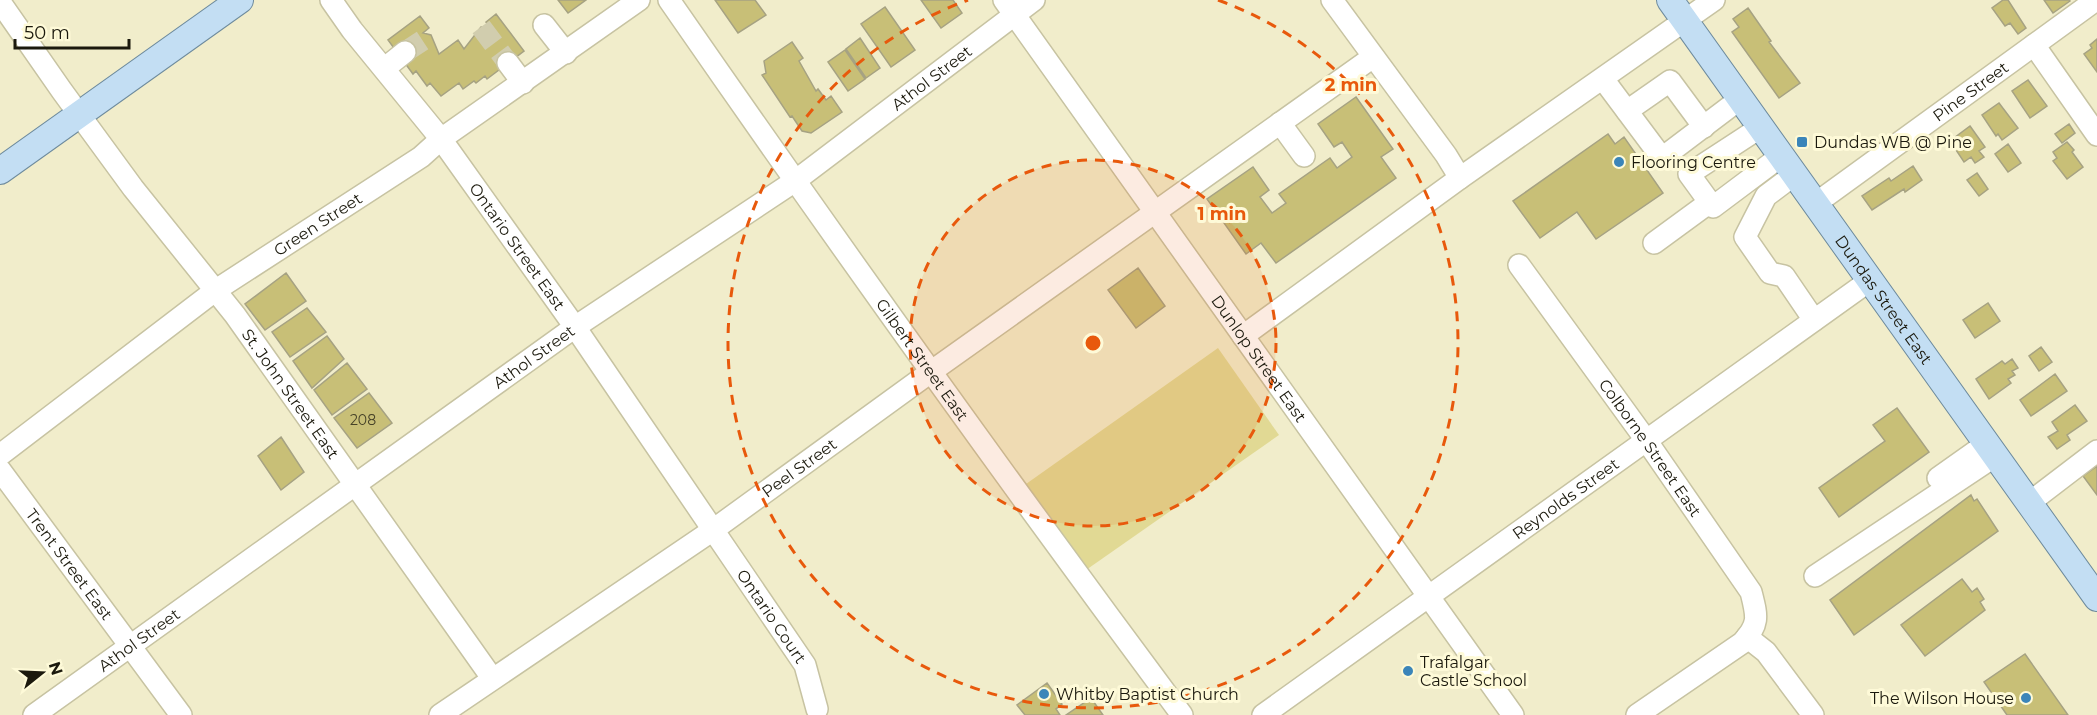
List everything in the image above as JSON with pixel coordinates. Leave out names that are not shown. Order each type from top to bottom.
[{"type":"main road","points":[[0,171],[240,0]]},
{"type":"main road","name":"Dundas Street East","points":[[1670,0],[2097,598]]},
{"type":"street","name":"Ontario Street East","points":[[331,0],[352,30],[441,139],[575,327],[713,530]]},
{"type":"street","name":"Green Street","points":[[0,455],[216,290],[421,157],[441,139],[639,0]]},
{"type":"street","name":"Gilbert Street East","points":[[669,0],[795,181],[1094,597],[1182,715]]},
{"type":"street","name":"Athol Street","points":[[34,715],[575,327],[795,181],[1009,7],[1034,0]]},
{"type":"street","points":[[1332,0],[1446,155],[1460,178]]},
{"type":"street","points":[[1243,336],[1460,178],[1714,0]]},
{"type":"street","name":"Pine Street","points":[[1815,204],[2096,0]]},
{"type":"street","name":"St. John Street East","points":[[0,2],[133,188],[216,290],[492,678]]},
{"type":"street","name":"Dunlop Street East","points":[[1009,7],[1513,715]]},
{"type":"street","points":[[544,25],[566,53]]},
{"type":"street","points":[[2034,45],[2097,135]]},
{"type":"street","points":[[385,68],[405,52]]},
{"type":"street","name":"Peel Street","points":[[440,715],[713,530],[1373,57]]},
{"type":"street","points":[[508,63],[523,83]]},
{"type":"street","points":[[1603,79],[1662,158],[1740,99]]},
{"type":"street","points":[[1627,111],[1670,81],[1704,127]]},
{"type":"street","points":[[1280,123],[1304,156]]},
{"type":"street","points":[[1761,127],[1689,174],[1713,207],[1788,165]]},
{"type":"street","points":[[1788,165],[1766,196],[1745,237],[1770,273],[1784,276],[1814,320]]},
{"type":"street","points":[[1654,243],[1710,202]]},
{"type":"street","name":"Colborne Street East","points":[[1519,265],[1646,440],[1751,592],[1756,612],[1753,631],[1747,638]]},
{"type":"street","name":"Reynolds Street","points":[[1263,715],[1869,281]]},
{"type":"street","points":[[1819,566],[1991,450]]},
{"type":"street","points":[[2029,503],[2097,451]]},
{"type":"street","name":"Trent Street East","points":[[0,470],[182,715]]},
{"type":"street","name":"Ontario Court","points":[[713,530],[804,664],[817,709]]},
{"type":"street","points":[[1637,715],[1747,638],[1766,652],[1813,715]]},
{"type":"shaded area","points":[[1218,348],[1279,435],[1086,570],[1026,484]]},
{"type":"building","points":[[558,0],[586,0],[568,13]]},
{"type":"building","points":[[715,0],[755,0],[766,15],[738,33]]},
{"type":"building","points":[[921,0],[953,0],[962,13],[941,28]]},
{"type":"building","points":[[2003,0],[2008,0],[2026,28],[2018,34],[2010,23],[2005,26],[1992,8]]},
{"type":"building","points":[[2044,0],[2069,0],[2070,1],[2053,13]]},
{"type":"building","points":[[885,7],[915,50],[891,67],[861,24]]},
{"type":"building","points":[[1748,8],[1771,41],[1769,42],[1800,83],[1779,98],[1732,32],[1739,27],[1733,19]]},
{"type":"building","points":[[496,14],[524,51],[487,79],[485,76],[463,89],[459,83],[441,96],[430,83],[427,86],[416,71],[413,74],[388,40],[420,16],[429,28],[423,33],[431,35],[439,54],[458,40],[464,49],[481,27],[491,28],[486,22]]},
{"type":"building","points":[[860,38],[880,68],[866,78],[846,49]]},
{"type":"building","points":[[2097,39],[2097,72],[2084,54],[2092,48],[2090,45]]},
{"type":"building","points":[[792,42],[803,58],[799,61],[816,91],[818,89],[826,100],[831,96],[842,112],[811,133],[802,131],[792,116],[790,117],[762,75],[766,73],[764,61]]},
{"type":"building","points":[[845,50],[865,79],[848,91],[828,62]]},
{"type":"building","points":[[2028,80],[2047,106],[2030,118],[2012,91]]},
{"type":"building","points":[[1356,97],[1393,149],[1381,157],[1396,178],[1276,263],[1261,243],[1246,254],[1207,199],[1253,167],[1269,190],[1260,197],[1272,213],[1286,203],[1279,194],[1330,158],[1337,168],[1352,157],[1342,142],[1334,147],[1318,124]]},
{"type":"building","points":[[1999,103],[2018,128],[2002,140],[1998,134],[1996,136],[1982,115]]},
{"type":"building","points":[[2069,124],[2075,133],[2062,143],[2055,134]]},
{"type":"building","points":[[1970,126],[1985,147],[1979,151],[1984,157],[1975,163],[1971,157],[1964,162],[1950,141]]},
{"type":"building","points":[[1608,134],[1615,144],[1624,137],[1663,193],[1596,239],[1577,212],[1540,238],[1513,201]]},
{"type":"building","points":[[2067,142],[2083,167],[2067,179],[2053,161],[2057,158],[2053,152]]},
{"type":"building","points":[[2008,144],[2021,163],[2008,172],[1995,154]]},
{"type":"building","points":[[1913,166],[1922,180],[1872,210],[1862,196],[1889,178],[1891,181]]},
{"type":"building","points":[[1977,173],[1988,189],[1979,196],[1967,180]]},
{"type":"building","points":[[1138,268],[1165,306],[1136,328],[1108,290]]},
{"type":"building","points":[[286,273],[306,301],[265,330],[245,304]]},
{"type":"building","points":[[1988,303],[2000,321],[1975,338],[1963,320]]},
{"type":"building","points":[[307,308],[326,332],[290,357],[272,332]]},
{"type":"building","points":[[327,336],[344,359],[312,388],[293,361]]},
{"type":"building","points":[[2041,347],[2052,362],[2039,371],[2029,356]]},
{"type":"building","points":[[2012,359],[2018,368],[2012,371],[2015,375],[2008,379],[2011,383],[1989,399],[1976,379],[2002,361],[2005,364]]},
{"type":"building","points":[[347,363],[367,389],[332,415],[314,390]]},
{"type":"building","points":[[2055,374],[2067,391],[2031,416],[2020,400]]},
{"type":"building","points":[[369,393],[392,423],[357,448],[334,418]]},
{"type":"building","points":[[2075,405],[2087,421],[2067,435],[2070,440],[2057,449],[2048,437],[2058,431],[2052,422]]},
{"type":"building","points":[[1897,408],[1929,452],[1839,517],[1819,488],[1885,441],[1873,425]]},
{"type":"building","points":[[281,437],[304,472],[281,490],[258,456]]},
{"type":"building","points":[[2097,466],[2097,495],[2083,476]]},
{"type":"building","points":[[1971,495],[1974,501],[1977,499],[1998,531],[1854,635],[1830,600]]},
{"type":"building","points":[[1962,579],[1972,592],[1977,588],[1984,599],[1980,602],[1985,610],[1925,656],[1901,625]]},
{"type":"building","name":"The Wilson House","points":[[2025,654],[2068,715],[2007,715],[1984,682]]},
{"type":"building","name":"Whitby Baptist Church","points":[[1047,683],[1062,704],[1056,709],[1060,715],[1025,715],[1017,705]]},
{"type":"building","name":"Whitby Baptist Church","points":[[1091,698],[1103,715],[1066,715]]},
{"type":"tunnel","points":[[481,27],[508,63]]},
{"type":"tunnel","points":[[405,52],[431,35]]},
{"type":"place","name":"Dundas WB @ Pine","points":[[1802,142]]},
{"type":"place","name":"Flooring Centre","points":[[1619,162]]},
{"type":"place","name":"Trafalgar Castle School","points":[[1408,671]]},
{"type":"place","name":"Whitby Baptist Church","points":[[1044,694]]},
{"type":"place","name":"The Wilson House","points":[[2026,698]]}]
